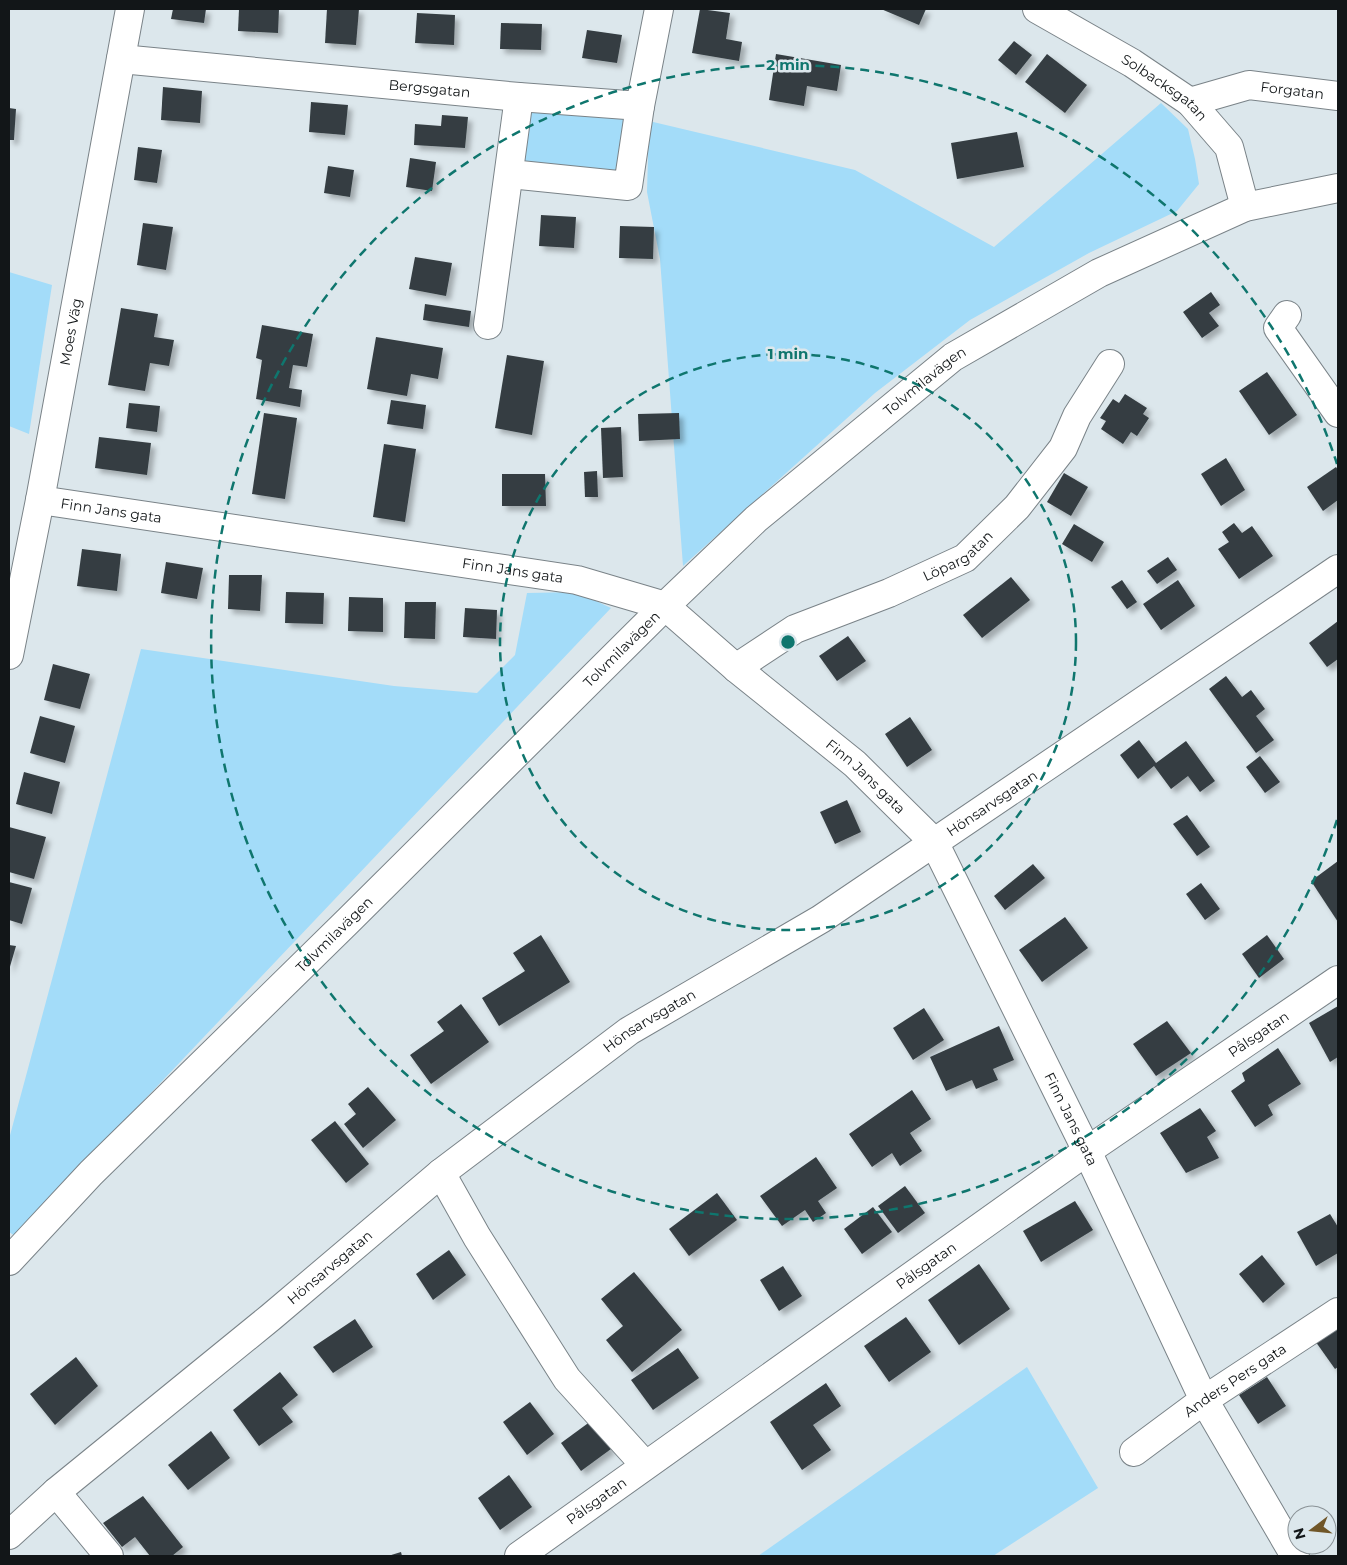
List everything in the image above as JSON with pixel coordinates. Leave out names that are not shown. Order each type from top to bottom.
[{"type":"street","name":"Moes Väg","points":[[9,655],[40,500],[130,9]]},
{"type":"street","points":[[510,174],[628,186],[640,106],[659,9]]},
{"type":"street","name":"Solbacksgatan","points":[[1037,9],[1132,63],[1190,102],[1229,147],[1245,207]]},
{"type":"street","name":"Bergsgatan","points":[[121,59],[520,97],[640,106]]},
{"type":"street","name":"Forgatan","points":[[1190,102],[1249,85],[1338,96]]},
{"type":"street","points":[[488,325],[520,97]]},
{"type":"street","name":"Tolvmilavägen","points":[[9,1261],[91,1173],[356,914],[665,606],[756,519],[953,357],[1099,273],[1245,207],[1338,188]]},
{"type":"street","points":[[1287,315],[1278,328],[1338,414]]},
{"type":"street","name":"Löpargatan","points":[[736,668],[796,629],[889,594],[965,558],[1017,508],[1063,448],[1077,416],[1110,364]]},
{"type":"street","name":"Finn Jans gata","points":[[40,500],[577,580],[665,606],[736,668],[855,764],[934,842],[1087,1151],[1204,1400],[1295,1556]]},
{"type":"street","name":"Hönsarvsgatan","points":[[9,1535],[56,1492],[271,1317],[441,1173],[628,1031],[820,919],[1338,568]]},
{"type":"street","name":"Pålsgatan","points":[[519,1556],[1087,1151],[1338,980]]},
{"type":"street","points":[[441,1173],[477,1237],[567,1379],[645,1465]]},
{"type":"street","name":"Anders Pers gata","points":[[1134,1452],[1204,1400],[1338,1312]]},
{"type":"street","points":[[56,1492],[110,1556]]},
{"type":"shaded area","points":[[1161,103],[1188,129],[1199,184],[1177,211],[1089,253],[970,320],[875,393],[683,566],[660,259],[647,192],[649,121],[855,170],[994,247]]},
{"type":"shaded area","points":[[529,104],[631,118],[620,178],[523,162]]},
{"type":"shaded area","points":[[9,272],[52,285],[29,434],[9,426]]},
{"type":"shaded area","points":[[577,592],[611,608],[15,1236],[9,1232],[9,1139],[141,649],[394,686],[477,693],[515,655],[527,593]]},
{"type":"shaded area","points":[[1027,1367],[1098,1488],[993,1556],[758,1556]]},
{"type":"building","points":[[173,9],[206,9],[204,23],[171,19]]},
{"type":"building","points":[[239,9],[279,9],[278,33],[238,31]]},
{"type":"building","points":[[327,9],[359,9],[356,45],[325,43]]},
{"type":"building","points":[[700,9],[730,13],[726,39],[742,42],[739,61],[692,53]]},
{"type":"building","points":[[881,9],[926,9],[919,25]]},
{"type":"building","points":[[417,13],[455,15],[454,45],[415,43]]},
{"type":"building","points":[[501,23],[542,24],[541,50],[500,49]]},
{"type":"building","points":[[587,30],[622,35],[617,63],[582,58]]},
{"type":"building","points":[[1014,41],[1032,55],[1016,75],[998,60]]},
{"type":"building","points":[[776,54],[841,65],[837,91],[807,86],[804,106],[769,100]]},
{"type":"building","points":[[1047,54],[1087,85],[1065,113],[1025,82]]},
{"type":"building","points":[[163,87],[202,91],[200,123],[161,120]]},
{"type":"building","points":[[311,102],[348,105],[345,135],[309,132]]},
{"type":"building","points":[[9,108],[16,109],[14,140],[9,140]]},
{"type":"building","points":[[442,115],[468,117],[465,148],[414,145],[415,124],[441,126]]},
{"type":"building","points":[[1017,132],[1024,167],[957,179],[951,143]]},
{"type":"building","points":[[138,147],[162,150],[157,183],[134,180]]},
{"type":"building","points":[[410,158],[436,162],[432,191],[406,187]]},
{"type":"building","points":[[328,166],[354,170],[350,197],[324,193]]},
{"type":"building","points":[[541,215],[576,217],[574,248],[539,246]]},
{"type":"building","points":[[143,223],[173,227],[166,270],[137,265]]},
{"type":"building","points":[[620,226],[654,227],[653,259],[619,258]]},
{"type":"building","points":[[415,257],[452,263],[446,296],[409,289]]},
{"type":"building","points":[[1211,292],[1220,305],[1209,313],[1219,326],[1202,338],[1183,312]]},
{"type":"building","points":[[425,304],[471,311],[469,327],[423,320]]},
{"type":"building","points":[[121,308],[158,314],[154,337],[174,340],[169,366],[150,363],[145,391],[108,385]]},
{"type":"building","points":[[262,325],[313,334],[307,367],[293,365],[289,388],[302,390],[300,407],[256,399],[262,360],[256,358]]},
{"type":"building","points":[[376,337],[443,348],[438,379],[411,374],[407,396],[367,389]]},
{"type":"building","points":[[507,355],[544,361],[532,435],[495,428]]},
{"type":"building","points":[[1267,372],[1297,415],[1269,435],[1239,391]]},
{"type":"building","points":[[1125,394],[1147,408],[1143,414],[1149,418],[1137,436],[1131,432],[1123,444],[1101,429],[1106,421],[1100,418],[1113,399],[1119,403]]},
{"type":"building","points":[[391,400],[426,405],[423,429],[387,424]]},
{"type":"building","points":[[129,403],[160,406],[157,432],[126,428]]},
{"type":"building","points":[[264,413],[297,418],[285,499],[252,494]]},
{"type":"building","points":[[679,413],[680,439],[639,441],[638,414]]},
{"type":"building","points":[[621,427],[623,477],[603,478],[601,428]]},
{"type":"building","points":[[99,437],[151,443],[147,475],[95,468]]},
{"type":"building","points":[[384,444],[416,449],[405,522],[373,517]]},
{"type":"building","points":[[1226,458],[1245,490],[1221,506],[1201,474]]},
{"type":"building","points":[[1336,467],[1338,470],[1338,500],[1323,511],[1307,487]]},
{"type":"building","points":[[597,471],[598,497],[585,497],[584,472]]},
{"type":"building","points":[[1064,473],[1088,487],[1071,516],[1047,502]]},
{"type":"building","points":[[502,474],[545,474],[546,506],[502,506]]},
{"type":"building","points":[[1234,523],[1242,533],[1252,526],[1273,556],[1239,579],[1218,549],[1229,542],[1222,532]]},
{"type":"building","points":[[1074,524],[1104,542],[1092,562],[1062,544]]},
{"type":"building","points":[[82,549],[121,554],[117,591],[77,586]]},
{"type":"building","points":[[1168,557],[1177,570],[1157,584],[1147,571]]},
{"type":"building","points":[[166,562],[203,568],[197,599],[161,593]]},
{"type":"building","points":[[229,575],[262,575],[260,611],[228,609]]},
{"type":"building","points":[[1011,577],[1030,600],[982,638],[963,615]]},
{"type":"building","points":[[1122,580],[1137,602],[1127,609],[1111,587]]},
{"type":"building","points":[[1178,580],[1195,606],[1161,630],[1143,604]]},
{"type":"building","points":[[286,592],[324,593],[323,624],[285,623]]},
{"type":"building","points":[[349,597],[383,598],[383,632],[348,631]]},
{"type":"building","points":[[405,602],[436,602],[435,639],[404,638]]},
{"type":"building","points":[[465,608],[497,610],[496,639],[463,637]]},
{"type":"building","points":[[1338,621],[1338,659],[1327,667],[1309,643]]},
{"type":"building","points":[[848,636],[866,661],[837,681],[819,656]]},
{"type":"building","points":[[53,664],[90,674],[80,709],[44,700]]},
{"type":"building","points":[[1226,676],[1242,697],[1251,690],[1265,709],[1256,716],[1274,740],[1256,753],[1209,689]]},
{"type":"building","points":[[40,716],[75,726],[65,763],[30,753]]},
{"type":"building","points":[[910,717],[932,750],[907,767],[885,734]]},
{"type":"building","points":[[1139,740],[1156,763],[1186,741],[1215,781],[1200,792],[1188,776],[1171,789],[1154,766],[1138,779],[1120,755]]},
{"type":"building","points":[[1260,756],[1280,782],[1265,793],[1246,767]]},
{"type":"building","points":[[24,772],[60,782],[52,814],[16,804]]},
{"type":"building","points":[[847,800],[861,832],[835,844],[820,812]]},
{"type":"building","points":[[1187,815],[1210,847],[1197,856],[1173,824]]},
{"type":"building","points":[[9,827],[46,837],[34,879],[9,872]]},
{"type":"building","points":[[1338,861],[1338,922],[1311,881]]},
{"type":"building","points":[[1033,864],[1045,878],[1005,910],[994,896]]},
{"type":"building","points":[[9,882],[32,888],[22,924],[9,920]]},
{"type":"building","points":[[1201,883],[1220,909],[1205,920],[1186,894]]},
{"type":"building","points":[[1065,917],[1088,948],[1042,982],[1019,950]]},
{"type":"building","points":[[541,935],[570,982],[499,1026],[482,998],[525,971],[513,953]]},
{"type":"building","points":[[1267,935],[1284,959],[1259,978],[1242,954]]},
{"type":"building","points":[[9,945],[16,946],[9,970]]},
{"type":"building","points":[[461,1004],[489,1042],[431,1084],[410,1055],[444,1031],[437,1022]]},
{"type":"building","points":[[1338,1006],[1338,1057],[1330,1062],[1309,1023]]},
{"type":"building","points":[[924,1008],[944,1040],[913,1060],[893,1028]]},
{"type":"building","points":[[1167,1021],[1191,1053],[1156,1076],[1133,1044]]},
{"type":"building","points":[[999,1026],[1014,1060],[993,1069],[998,1080],[976,1089],[972,1080],[946,1091],[930,1057]]},
{"type":"building","points":[[1278,1048],[1301,1084],[1268,1105],[1273,1115],[1255,1127],[1231,1091],[1245,1081],[1242,1073]]},
{"type":"building","points":[[368,1087],[396,1120],[363,1148],[344,1124],[356,1114],[348,1104]]},
{"type":"building","points":[[912,1090],[931,1119],[910,1133],[922,1151],[900,1166],[892,1153],[872,1167],[849,1134]]},
{"type":"building","points":[[1200,1108],[1216,1131],[1207,1137],[1219,1158],[1186,1173],[1160,1133]]},
{"type":"building","points":[[335,1121],[369,1164],[346,1183],[311,1140]]},
{"type":"building","points":[[816,1157],[837,1188],[818,1201],[826,1213],[813,1222],[805,1210],[782,1226],[760,1196]]},
{"type":"building","points":[[905,1186],[925,1213],[898,1233],[878,1206]]},
{"type":"building","points":[[717,1193],[737,1220],[689,1256],[669,1229]]},
{"type":"building","points":[[1075,1201],[1093,1230],[1041,1262],[1023,1231]]},
{"type":"building","points":[[873,1207],[892,1232],[862,1254],[844,1229]]},
{"type":"building","points":[[1330,1214],[1338,1227],[1338,1253],[1316,1266],[1297,1232]]},
{"type":"building","points":[[449,1250],[466,1275],[433,1300],[416,1274]]},
{"type":"building","points":[[1262,1255],[1285,1284],[1263,1303],[1239,1274]]},
{"type":"building","points":[[979,1264],[1010,1309],[959,1345],[928,1300]]},
{"type":"building","points":[[783,1266],[802,1296],[779,1311],[760,1280]]},
{"type":"building","points":[[634,1272],[682,1330],[632,1372],[606,1340],[623,1326],[601,1299]]},
{"type":"building","points":[[906,1317],[931,1352],[889,1382],[864,1346]]},
{"type":"building","points":[[355,1319],[373,1347],[333,1373],[313,1347]]},
{"type":"building","points":[[1338,1321],[1338,1367],[1335,1369],[1313,1338]]},
{"type":"building","points":[[678,1348],[699,1378],[653,1410],[631,1380]]},
{"type":"building","points":[[76,1357],[98,1386],[55,1425],[30,1394]]},
{"type":"building","points":[[280,1372],[298,1395],[282,1408],[293,1422],[259,1446],[233,1410]]},
{"type":"building","points":[[1267,1377],[1286,1406],[1258,1424],[1239,1395]]},
{"type":"building","points":[[826,1383],[841,1406],[813,1425],[831,1450],[802,1470],[770,1422]]},
{"type":"building","points":[[530,1402],[554,1434],[527,1455],[503,1422]]},
{"type":"building","points":[[591,1421],[611,1449],[581,1471],[561,1443]]},
{"type":"building","points":[[211,1431],[230,1458],[188,1490],[168,1465]]},
{"type":"building","points":[[509,1475],[532,1507],[500,1530],[478,1498]]},
{"type":"building","points":[[143,1496],[183,1547],[172,1556],[150,1556],[135,1537],[122,1547],[103,1523]]},
{"type":"building","points":[[401,1552],[402,1556],[388,1556]]}]
